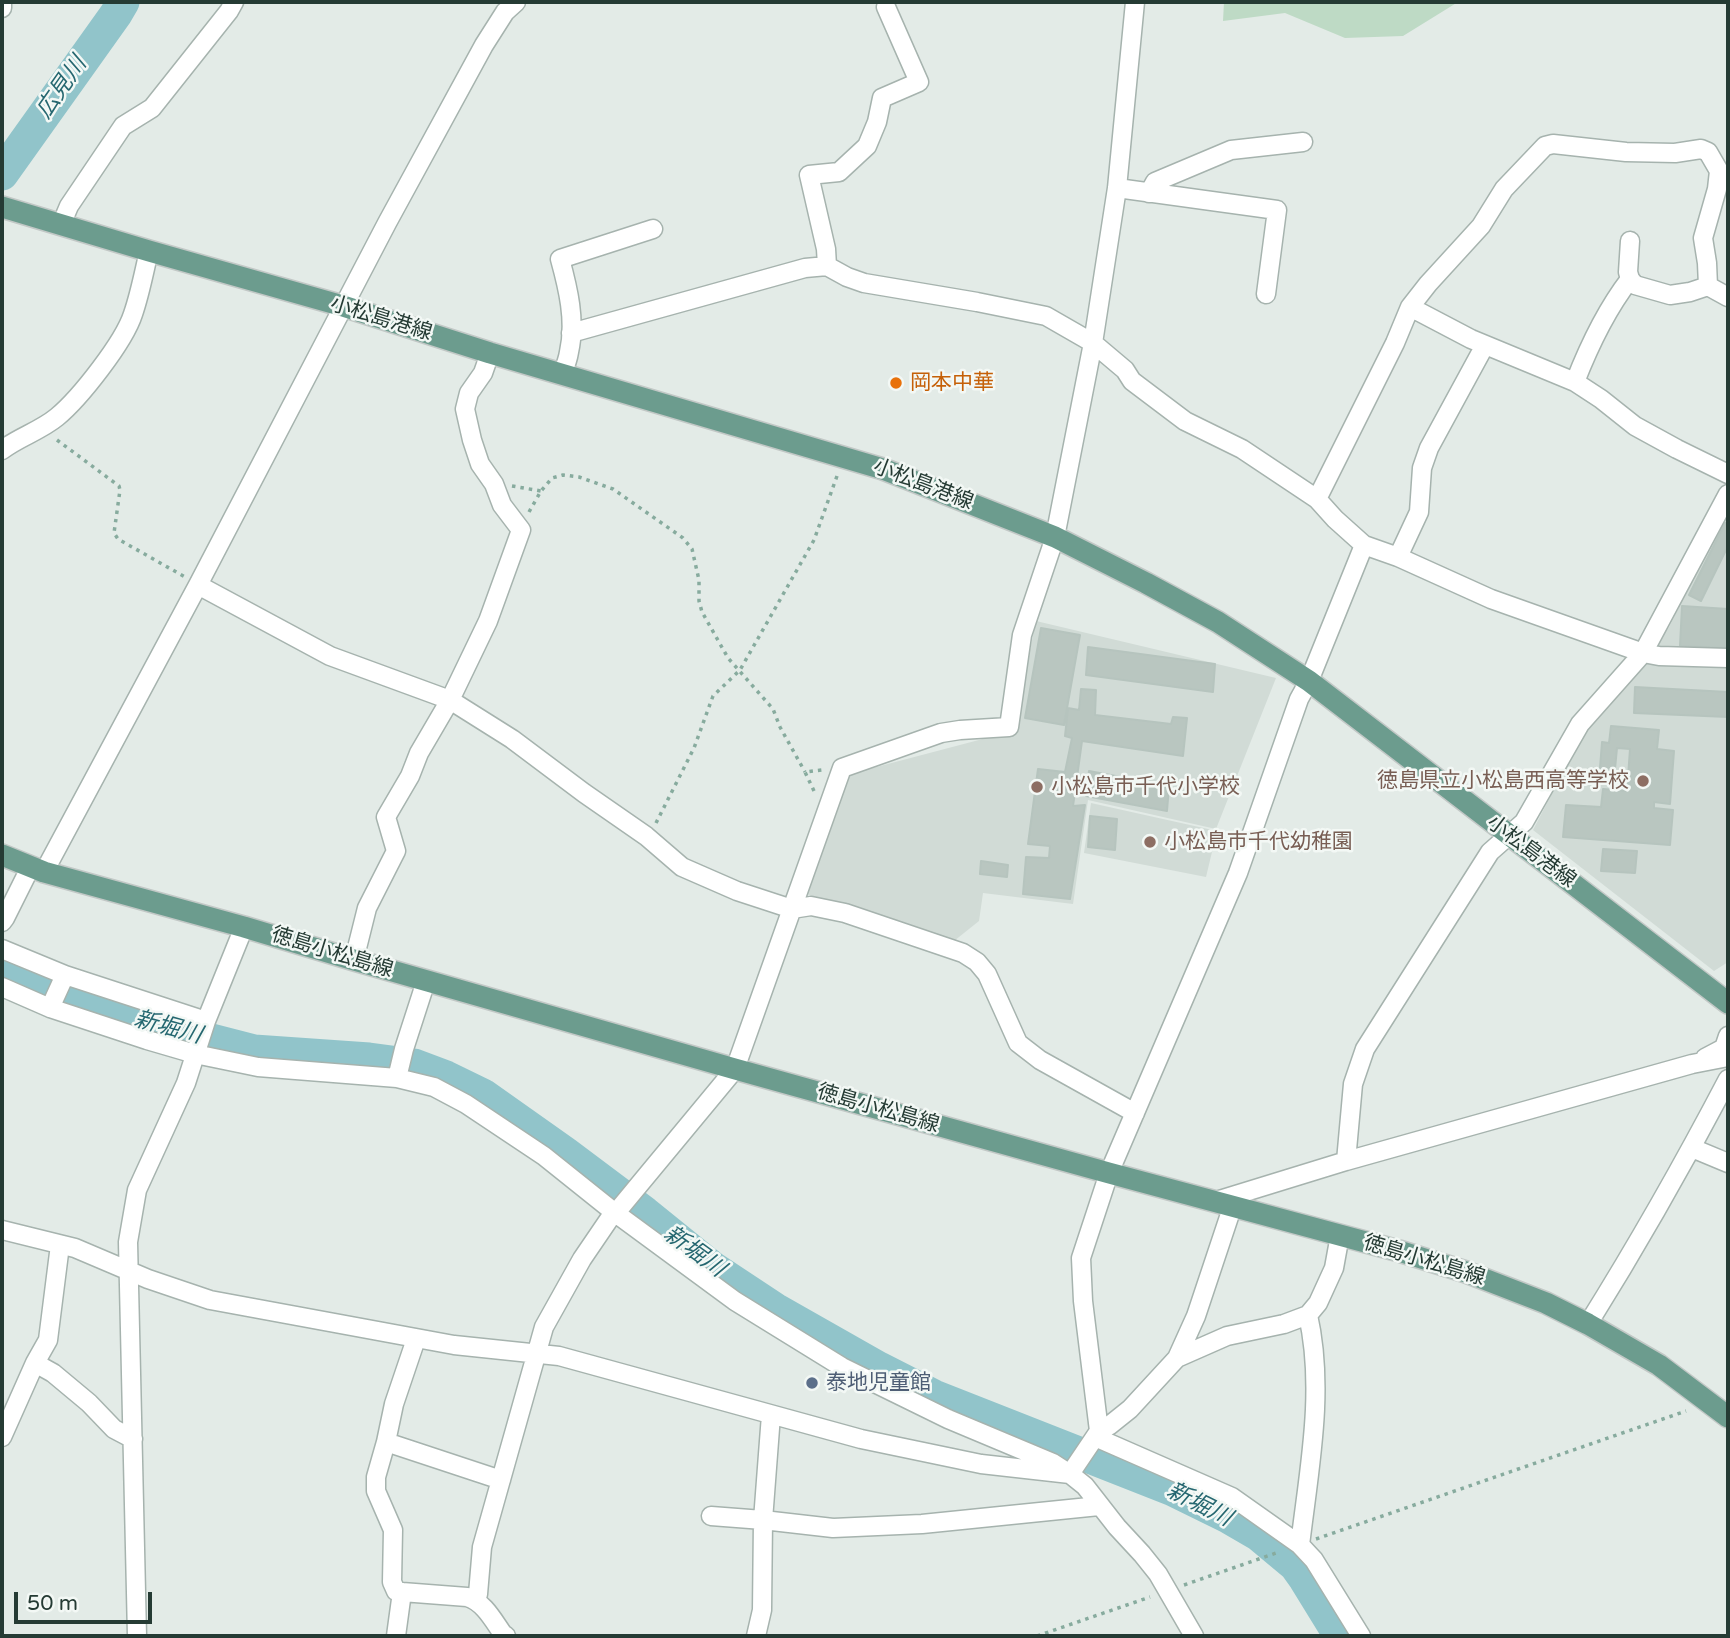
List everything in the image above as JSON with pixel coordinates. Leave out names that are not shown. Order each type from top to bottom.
[{"type":"main road","name":"小松島港線","points":[[2,207],[343,306],[490,353],[883,469],[1055,537],[1218,622],[1309,681],[1726,1004]]},
{"type":"main road","name":"徳島小松島線","points":[[2,855],[38,869],[426,981],[1109,1173],[1399,1251],[1466,1272],[1546,1303],[1588,1324],[1659,1365],[1728,1417]]},
{"type":"street","points":[[2,2],[2,8]]},
{"type":"street","points":[[61,225],[69,206],[123,126],[152,108],[234,2]]},
{"type":"street","points":[[475,1599],[478,1594],[482,1546],[544,1327],[582,1259],[617,1210],[735,1069],[842,768],[941,733],[1009,727],[1022,635],[1055,537],[1093,343],[1117,188],[1135,2]]},
{"type":"street","points":[[2,922],[38,869],[198,585],[343,306],[505,5]]},
{"type":"street","points":[[827,266],[826,249],[810,175],[839,172],[867,146],[877,122],[882,98],[919,82],[886,7]]},
{"type":"street","points":[[1149,193],[1155,182],[1231,150],[1303,142]]},
{"type":"street","points":[[1317,499],[1395,343],[1410,307],[1481,226],[1504,189],[1545,146],[1553,144],[1626,152],[1675,153],[1701,149],[1708,152],[1719,171],[1717,189],[1703,238],[1707,286]]},
{"type":"street","points":[[1117,188],[1277,210],[1266,294]]},
{"type":"street","points":[[562,373],[570,351],[571,333],[570,296],[560,259],[653,229]]},
{"type":"street","points":[[1630,241],[1628,272],[1635,285],[1670,295],[1707,286],[1728,298]]},
{"type":"street","points":[[2,450],[58,416],[74,400],[123,336],[133,315],[149,251]]},
{"type":"street","points":[[571,333],[806,268],[827,266],[864,284],[1046,316],[1093,343],[1125,370],[1132,381],[1185,421],[1242,449],[1317,499],[1364,545],[1398,557],[1490,599],[1643,653],[1728,658]]},
{"type":"street","points":[[1575,382],[1586,353],[1617,296],[1630,279]]},
{"type":"street","points":[[1410,307],[1471,339],[1575,382],[1601,398],[1635,426],[1728,474]]},
{"type":"street","points":[[1398,557],[1419,512],[1422,468],[1429,449],[1486,345]]},
{"type":"street","points":[[354,960],[367,908],[396,851],[386,817],[450,700],[488,621],[521,530],[502,505],[494,484],[480,464],[465,409],[469,393],[483,373],[490,353]]},
{"type":"street","points":[[1346,1161],[1353,1084],[1365,1049],[1490,852],[1524,822],[1580,724],[1643,653],[1728,494]]},
{"type":"street","points":[[1096,1437],[1081,1258],[1109,1173],[1238,873],[1299,699],[1309,681],[1364,545]]},
{"type":"street","points":[[198,585],[330,656],[450,700],[512,739],[646,836],[682,867],[737,891],[792,909],[811,906],[845,913],[963,953],[977,962],[987,974],[1017,1043],[1040,1060],[1135,1113]]},
{"type":"street","points":[[137,1636],[128,1242],[137,1190],[186,1083],[204,1024],[244,927]]},
{"type":"street","points":[[2,949],[64,979],[204,1024]]},
{"type":"street","points":[[52,1004],[64,979]]},
{"type":"street","points":[[398,1075],[426,981]]},
{"type":"street","points":[[2,987],[147,1040],[197,1050],[258,1067],[398,1075],[434,1087],[466,1104],[544,1156],[735,1301],[842,1367],[948,1419],[1073,1470],[1099,1506],[1158,1574],[1194,1636]]},
{"type":"street","points":[[1692,1064],[1724,1048],[1728,1035]]},
{"type":"street","points":[[1073,1470],[1096,1437],[1130,1409],[1177,1358],[1196,1316],[1225,1203],[1346,1161],[1692,1064],[1728,1057]]},
{"type":"street","points":[[1588,1324],[1632,1254],[1728,1079]]},
{"type":"street","points":[[1692,1148],[1728,1163]]},
{"type":"street","points":[[2,1230],[75,1248],[148,1279],[210,1300],[416,1339],[559,1356],[861,1439],[981,1464],[1073,1470]]},
{"type":"street","points":[[1177,1358],[1227,1336],[1284,1324],[1308,1315],[1318,1303],[1334,1268],[1340,1235]]},
{"type":"street","points":[[2,1437],[48,1340],[60,1245]]},
{"type":"street","points":[[1300,1545],[1316,1396],[1313,1337],[1308,1315]]},
{"type":"street","points":[[416,1339],[394,1405],[376,1477],[376,1491],[393,1530],[392,1582],[396,1591],[475,1599],[506,1636]]},
{"type":"street","points":[[35,1363],[53,1373],[89,1403],[114,1429],[133,1439]]},
{"type":"street","points":[[756,1636],[762,1610],[763,1520],[771,1415]]},
{"type":"street","points":[[1096,1437],[1232,1497],[1300,1545],[1314,1560],[1361,1636]]},
{"type":"street","points":[[386,1442],[501,1480]]},
{"type":"street","points":[[711,1517],[833,1528],[922,1524],[1099,1506]]},
{"type":"street","points":[[396,1636],[402,1592]]},
{"type":"path","points":[[41,428],[119,486],[114,533],[118,539],[198,585]]},
{"type":"path","points":[[646,836],[655,826],[694,748],[713,696],[740,670],[814,540],[843,457]]},
{"type":"path","points":[[521,530],[541,491],[552,478],[563,475],[579,477],[613,489],[683,538],[692,549],[702,612],[728,658],[773,709],[805,772]]},
{"type":"path","points":[[494,484],[541,491]]},
{"type":"path","points":[[1300,1545],[1686,1411]]},
{"type":"shaded area","name":"徳島県立小松島西高等学校","points":[[1728,509],[1728,962],[1714,971],[1533,830],[1584,732],[1669,627]]},
{"type":"shaded area","name":"小松島市千代小学校","points":[[1036,621],[1276,678],[1216,829],[1088,800],[1073,904],[983,893],[979,921],[954,941],[806,894],[846,775],[1013,731]]},
{"type":"shaded area","name":"小松島市千代幼稚園","points":[[1091,803],[1217,831],[1206,877],[1084,853]]},
{"type":"green space","points":[[1224,2],[1458,2],[1403,36],[1345,38],[1285,13],[1223,21]]},
{"type":"building","points":[[1725,523],[1728,524],[1728,546],[1701,601],[1689,595]]},
{"type":"building","points":[[1682,606],[1728,609],[1728,648],[1680,646]]},
{"type":"building","points":[[1041,628],[1080,635],[1064,725],[1025,718]]},
{"type":"building","points":[[1088,647],[1215,664],[1213,692],[1086,675]]},
{"type":"building","points":[[1635,687],[1728,692],[1728,717],[1634,713]]},
{"type":"building","points":[[1081,689],[1096,690],[1095,715],[1171,724],[1173,717],[1187,718],[1183,756],[1082,741],[1073,806],[1085,805],[1070,899],[1023,894],[1026,857],[1049,858],[1050,846],[1028,844],[1038,769],[1065,772],[1072,738],[1065,736],[1068,708],[1079,710]]},
{"type":"building","points":[[1611,726],[1659,730],[1657,749],[1674,751],[1670,804],[1654,802],[1654,808],[1673,810],[1670,845],[1563,837],[1566,805],[1601,807],[1603,789],[1627,791],[1630,749],[1617,748],[1615,769],[1600,768],[1602,742],[1609,743]]},
{"type":"building","points":[[1089,771],[1169,786],[1167,811],[1086,796]]},
{"type":"building","points":[[1090,816],[1117,819],[1115,850],[1088,847]]},
{"type":"building","points":[[1603,849],[1637,851],[1635,873],[1601,871]]},
{"type":"building","points":[[981,861],[1008,865],[1007,877],[980,874]]},
{"type":"waterway","name":"広見川","points":[[2,174],[123,2]]},
{"type":"waterway","name":"新堀川","points":[[2,969],[111,1013],[215,1041],[254,1051],[414,1065],[483,1095],[645,1213],[713,1268],[775,1309],[879,1368],[934,1396],[1173,1490],[1259,1535],[1295,1565],[1340,1636]]},
{"type":"place","name":"岡本中華","points":[[896,383]]},
{"type":"place","name":"徳島県立小松島西高等学校","points":[[1643,781]]},
{"type":"place","name":"小松島市千代小学校","points":[[1037,787]]},
{"type":"place","name":"小松島市千代幼稚園","points":[[1150,842]]},
{"type":"place","name":"泰地児童館","points":[[812,1383]]}]
